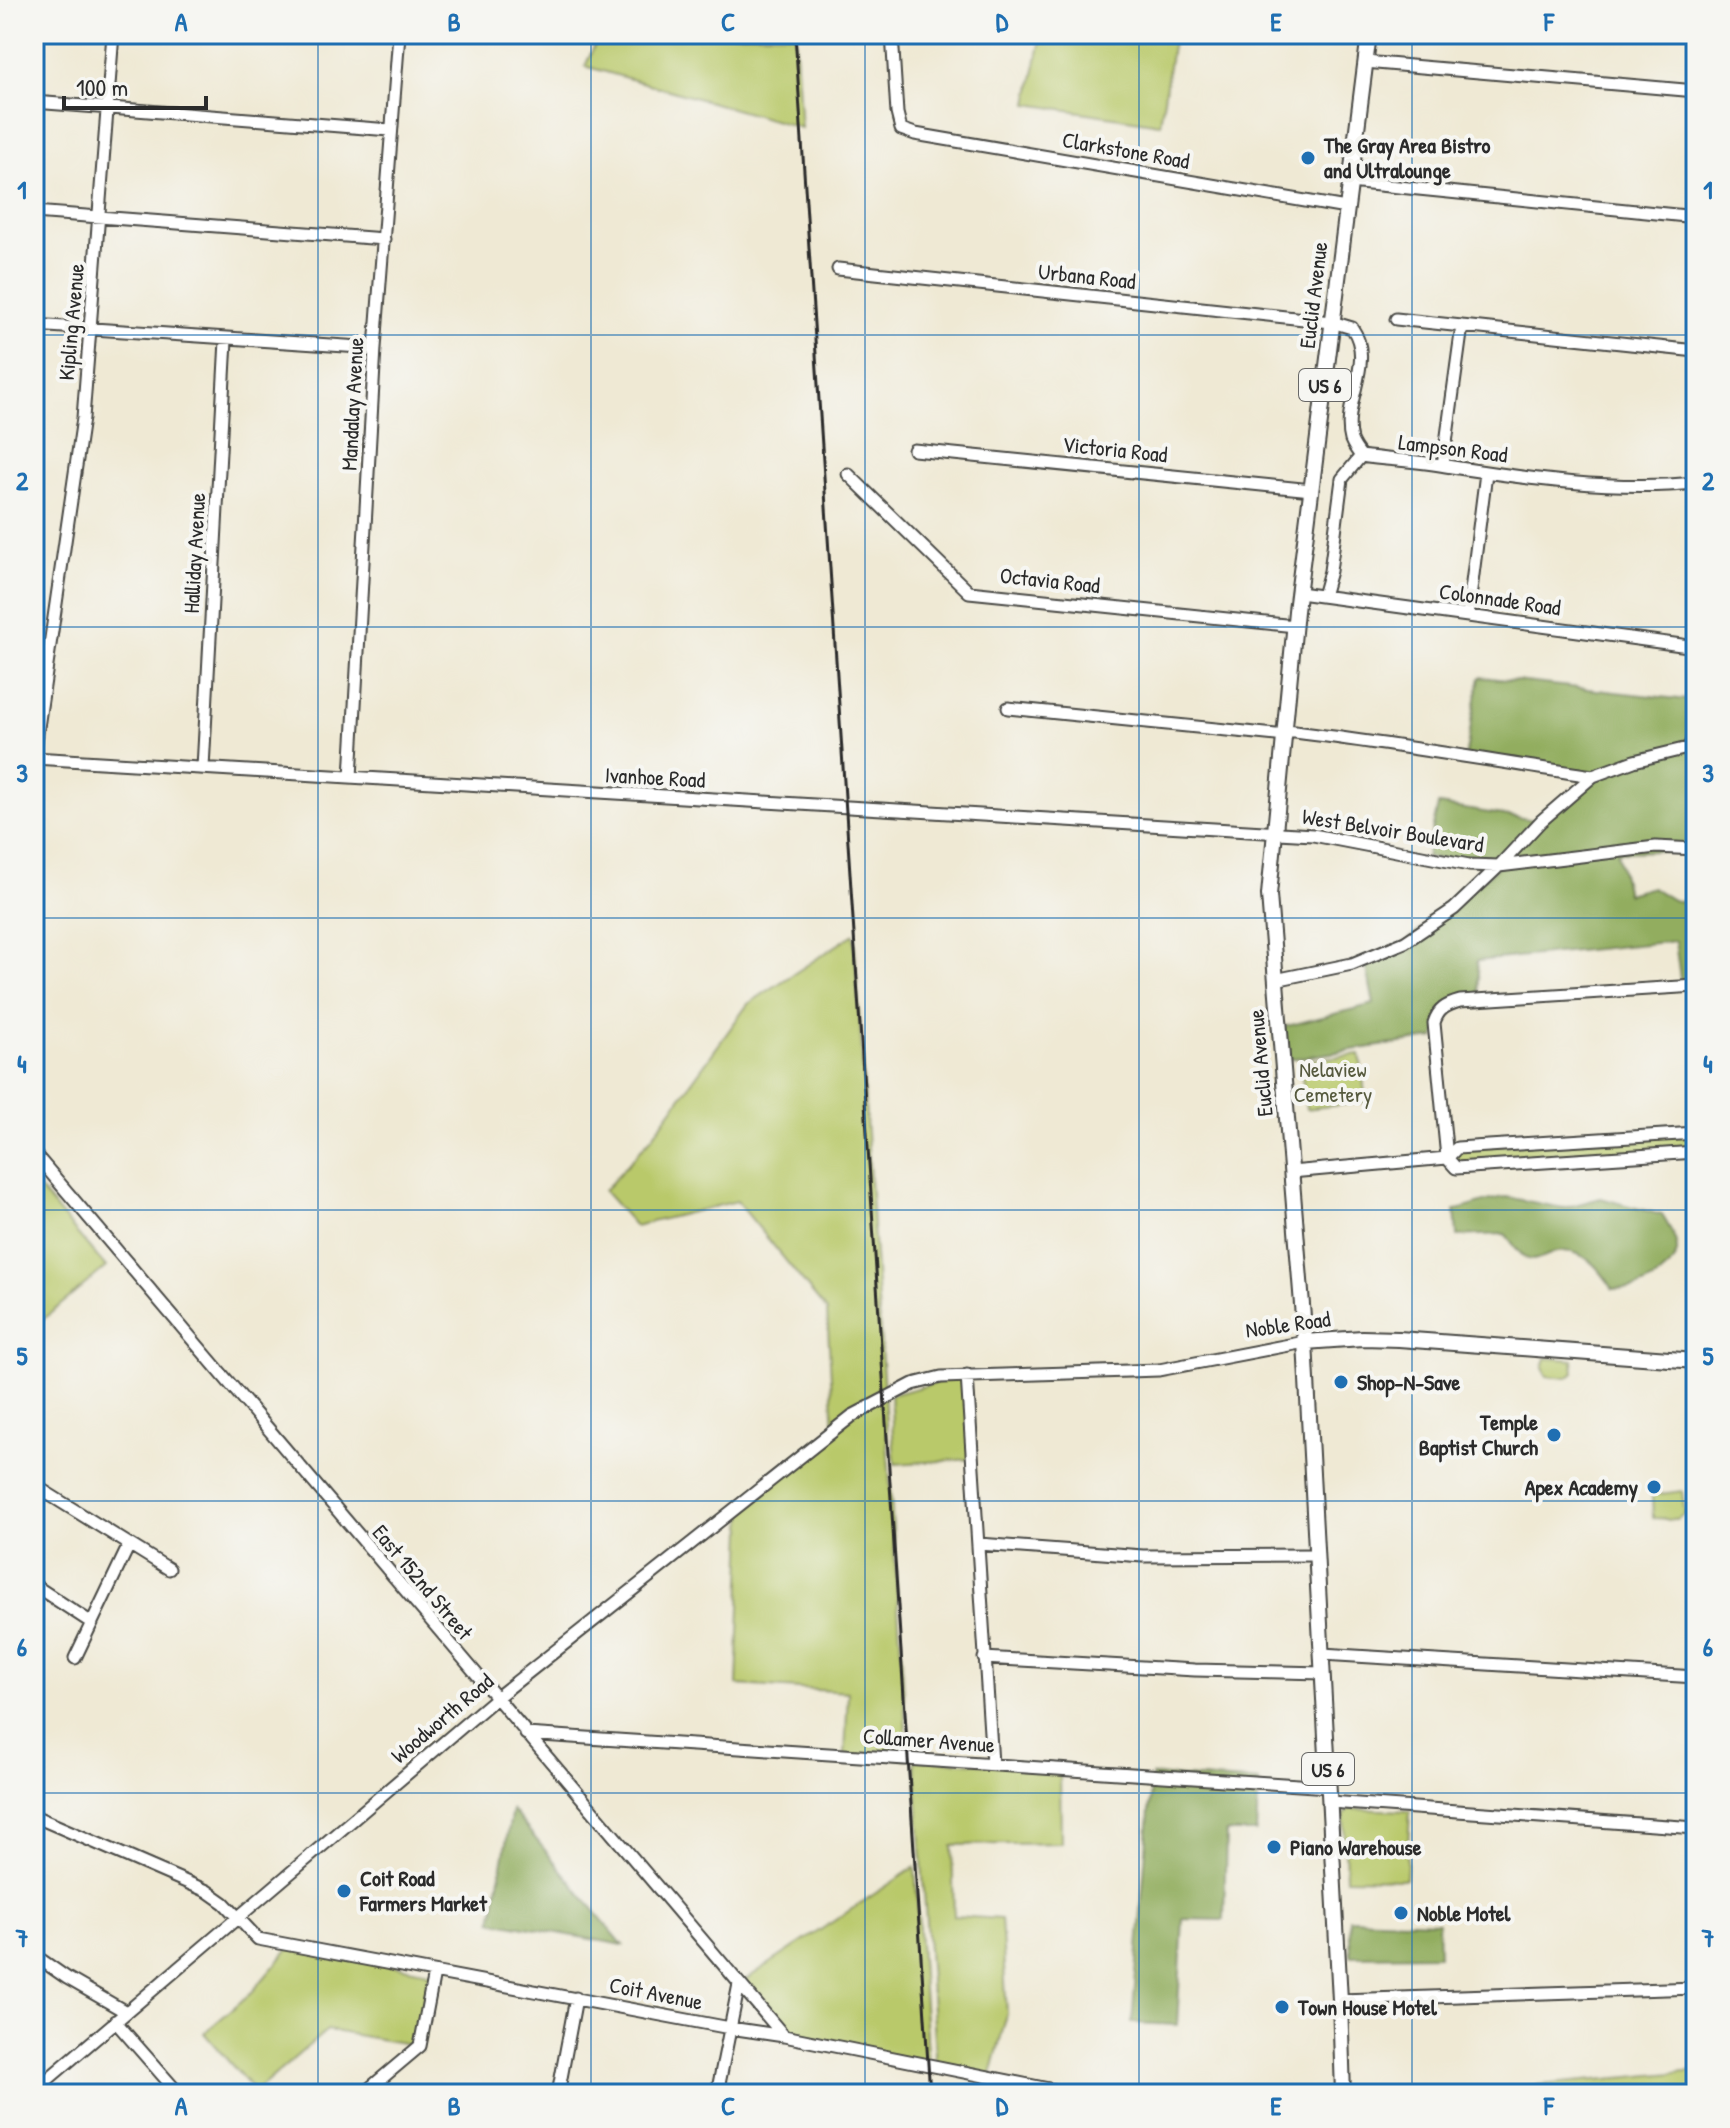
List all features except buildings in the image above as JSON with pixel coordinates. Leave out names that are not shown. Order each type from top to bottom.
[{"type":"main road","name":"Euclid Avenue","points":[[1343,2094],[1305,1342],[1269,895],[1295,626],[1369,34]]},
{"type":"main road","name":"Noble Road","points":[[1305,1342],[1399,1339],[1696,1361]]},
{"type":"street","name":"Kipling Avenue","points":[[34,756],[83,418],[113,34]]},
{"type":"street","name":"Mandalay Avenue","points":[[351,777],[375,348],[399,34]]},
{"type":"street","name":"Clarkstone Road","points":[[892,34],[897,113],[901,129],[915,134],[1346,208]]},
{"type":"street","points":[[1365,62],[1696,91]]},
{"type":"street","points":[[34,102],[390,130]]},
{"type":"street","points":[[1349,182],[1696,217]]},
{"type":"street","points":[[34,212],[384,239]]},
{"type":"street","name":"Urbana Road","points":[[838,269],[1332,322]]},
{"type":"street","points":[[1396,319],[1696,351]]},
{"type":"street","points":[[1323,596],[1331,562],[1342,479],[1361,456],[1351,441],[1349,426],[1361,359],[1360,340],[1352,328],[1332,322]]},
{"type":"street","points":[[34,325],[375,348]]},
{"type":"street","points":[[1443,465],[1462,326]]},
{"type":"street","name":"Halliday Avenue","points":[[203,768],[226,340]]},
{"type":"street","name":"Victoria Road","points":[[914,450],[1312,490]]},
{"type":"street","name":"Lampson Road","points":[[1361,456],[1598,484],[1664,486],[1696,483]]},
{"type":"street","points":[[1468,614],[1486,473]]},
{"type":"street","name":"Octavia Road","points":[[848,474],[969,592],[1295,626]]},
{"type":"street","name":"Colonnade Road","points":[[1299,593],[1696,647]]},
{"type":"street","points":[[1008,708],[1378,742],[1593,776]]},
{"type":"street","points":[[1275,980],[1352,964],[1405,942],[1454,909],[1541,821],[1593,776],[1634,761],[1693,746],[1696,726]]},
{"type":"street","name":"Ivanhoe Road","points":[[34,756],[1274,834]]},
{"type":"street","name":"West Belvoir Boulevard","points":[[1274,834],[1313,835],[1469,865],[1499,866],[1656,847],[1696,849]]},
{"type":"street","points":[[1696,986],[1460,1001],[1442,1008],[1434,1023],[1447,1158],[1456,1168],[1696,1152]]},
{"type":"street","points":[[1291,1172],[1447,1158],[1457,1148],[1696,1133]]},
{"type":"street","points":[[1566,1141],[1567,1161]]},
{"type":"street","name":"East 152nd Street","points":[[34,1153],[784,2036]]},
{"type":"street","name":"Noble Road","points":[[890,1395],[927,1380],[967,1375],[1159,1370],[1305,1342]]},
{"type":"street","points":[[967,1375],[992,1764]]},
{"type":"street","name":"Woodworth Road","points":[[35,2092],[496,1698],[844,1420],[890,1395]]},
{"type":"street","points":[[34,1485],[169,1569]]},
{"type":"street","points":[[979,1544],[1143,1556],[1316,1555]]},
{"type":"street","points":[[75,1658],[129,1545]]},
{"type":"street","points":[[34,1585],[92,1623]]},
{"type":"street","points":[[1322,1654],[1696,1677]]},
{"type":"street","points":[[984,1658],[1195,1670],[1323,1673]]},
{"type":"street","name":"Collamer Avenue","points":[[526,1734],[992,1764],[1696,1828]]},
{"type":"street","name":"Coit Avenue","points":[[34,1816],[207,1891],[224,1903],[258,1939],[784,2036],[1035,2090],[1074,2094]]},
{"type":"street","points":[[34,1955],[126,2012]]},
{"type":"street","points":[[363,2094],[420,2046],[434,1973]]},
{"type":"street","points":[[717,2094],[739,1984]]},
{"type":"street","points":[[1340,2000],[1696,1988]]},
{"type":"street","points":[[558,2094],[576,1998]]},
{"type":"street","points":[[115,2021],[179,2094]]},
{"type":"green space","points":[[600,34],[795,34],[801,128],[585,66]]},
{"type":"green space","points":[[1042,34],[1174,34],[1160,124],[1028,104]]},
{"type":"green space","points":[[1480,677],[1696,701],[1696,850],[1617,852],[1627,894],[1652,887],[1673,900],[1696,905],[1696,986],[1681,987],[1675,941],[1477,961],[1480,1000],[1442,1008],[1435,1038],[1282,1060],[1279,1028],[1374,1004],[1365,959],[1405,942],[1498,867],[1426,857],[1438,805],[1541,821],[1592,777],[1465,758]]},
{"type":"green space","points":[[854,934],[907,1759],[845,1755],[848,1692],[737,1685],[744,1502],[834,1429],[827,1311],[737,1201],[635,1226],[604,1191],[652,1137],[748,1004]]},
{"type":"green space","name":"Nelaview Cemetery","points":[[1360,1054],[1366,1102],[1306,1109],[1300,1061]]},
{"type":"green space","points":[[1696,1133],[1696,1152],[1456,1168],[1447,1158],[1457,1148]]},
{"type":"green space","points":[[34,1183],[106,1267],[34,1327]]},
{"type":"green space","points":[[1506,1197],[1563,1208],[1601,1198],[1662,1215],[1677,1247],[1675,1258],[1666,1270],[1639,1287],[1613,1289],[1590,1261],[1575,1253],[1557,1252],[1530,1260],[1505,1234],[1457,1236],[1455,1210]]},
{"type":"green space","points":[[1546,1358],[1573,1360],[1574,1373],[1568,1378],[1547,1376],[1543,1368]]},
{"type":"green space","points":[[967,1375],[973,1459],[895,1464],[890,1395]]},
{"type":"green space","points":[[1682,1491],[1685,1514],[1676,1519],[1653,1518],[1652,1495]]},
{"type":"green space","points":[[915,1759],[1060,1769],[1061,1843],[952,1845],[954,1916],[1001,1919],[1007,2014],[990,2078],[936,2068]]},
{"type":"green space","points":[[1152,1775],[1259,1782],[1256,1832],[1226,1832],[1224,1920],[1183,1919],[1177,2025],[1132,2023]]},
{"type":"green space","points":[[1350,1809],[1410,1811],[1406,1879],[1346,1878],[1344,1815]]},
{"type":"green space","points":[[512,1810],[623,1945],[492,1921]]},
{"type":"green space","points":[[915,1867],[928,2066],[784,2036],[739,1984]]},
{"type":"green space","points":[[1349,1919],[1438,1922],[1439,1955],[1351,1956]]},
{"type":"green space","points":[[292,1945],[434,1973],[420,2046],[327,2030],[255,2092],[204,2033],[253,1991]]},
{"type":"green space","points":[[1696,2071],[1696,2094],[1495,2094],[1495,2089]]},
{"type":"railway","points":[[795,34],[930,2094]]},
{"type":"place","name":"The Gray Area Bistro and Ultralounge","points":[[1308,158]]},
{"type":"place","name":"Shop-N-Save","points":[[1341,1382]]},
{"type":"place","name":"Temple Baptist Church","points":[[1554,1435]]},
{"type":"place","name":"Apex Academy","points":[[1654,1487]]},
{"type":"place","name":"Piano Warehouse","points":[[1274,1847]]},
{"type":"place","name":"Coit Road Farmers Market","points":[[344,1891]]},
{"type":"place","name":"Noble Motel","points":[[1401,1913]]},
{"type":"place","name":"Town House Motel","points":[[1282,2007]]}]
